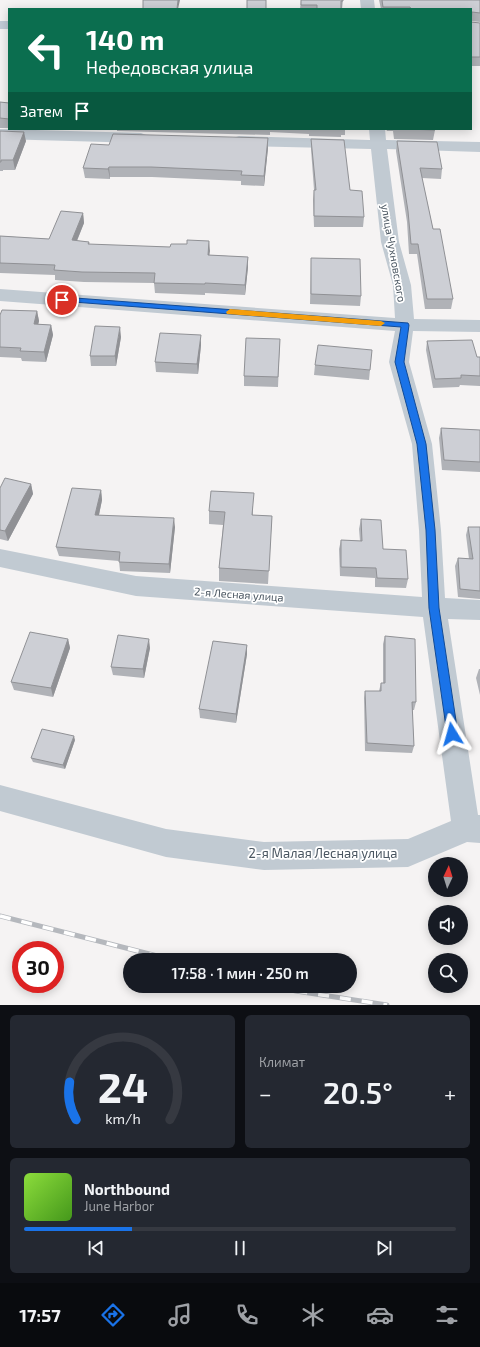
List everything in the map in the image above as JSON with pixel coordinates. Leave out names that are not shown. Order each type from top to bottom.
[{"type":"street","points":[[0,134],[158,139]]},
{"type":"street","points":[[221,140],[378,137],[480,148]]},
{"type":"street","name":"улица Чухновского","points":[[378,137],[390,242],[402,285],[405,325],[400,362],[422,444],[430,530],[434,608],[473,828]]},
{"type":"street","points":[[0,295],[405,325],[480,326]]},
{"type":"street","name":"2-я Лесная улица","points":[[0,558],[136,586],[434,608],[480,610]]},
{"type":"street","name":"2-я Малая Лесная улица","points":[[0,798],[166,843],[264,856],[408,853],[473,828]]},
{"type":"building","points":[[143,0],[178,0],[177,8],[143,8]]},
{"type":"building","points":[[247,0],[266,0],[266,8],[247,8]]},
{"type":"building","points":[[301,0],[343,0],[341,1],[341,8],[317,8],[317,5],[301,5]]},
{"type":"building","points":[[382,0],[480,0],[480,13],[472,12],[472,8],[383,7]]},
{"type":"building","points":[[472,22],[480,23],[480,57],[472,57]]},
{"type":"building","points":[[0,102],[8,103],[8,119],[0,118]]},
{"type":"building","points":[[0,131],[24,132],[13,160],[1,160],[0,162]]},
{"type":"building","points":[[113,134],[268,138],[264,176],[241,175],[242,171],[151,167],[109,167],[108,169],[83,168],[91,144],[109,145]]},
{"type":"building","points":[[311,139],[344,140],[350,190],[362,191],[364,217],[314,216],[314,190],[316,190]]},
{"type":"building","points":[[397,141],[437,142],[442,169],[420,168],[433,229],[440,229],[453,299],[427,299],[418,244],[411,244],[408,211]]},
{"type":"building","points":[[61,211],[83,213],[72,240],[89,242],[88,244],[170,247],[171,244],[187,244],[187,240],[209,241],[208,255],[248,257],[245,285],[154,283],[155,273],[82,272],[54,270],[55,265],[0,263],[0,236],[49,239]]},
{"type":"building","points":[[311,258],[360,259],[361,296],[311,294]]},
{"type":"building","points":[[2,310],[37,311],[34,324],[51,325],[44,352],[20,351],[21,348],[0,347],[0,315]]},
{"type":"building","points":[[95,326],[120,327],[115,356],[90,356]]},
{"type":"building","points":[[160,333],[201,335],[197,364],[155,362]]},
{"type":"building","points":[[246,338],[280,339],[278,377],[244,376]]},
{"type":"building","points":[[472,340],[477,357],[480,357],[480,376],[461,375],[461,378],[435,379],[427,341]]},
{"type":"building","points":[[318,345],[372,350],[370,370],[315,365]]},
{"type":"building","points":[[441,428],[480,430],[480,462],[444,460]]},
{"type":"building","points":[[5,478],[31,484],[5,531],[0,530],[0,488]]},
{"type":"building","points":[[72,488],[101,490],[95,515],[174,518],[169,564],[119,562],[120,552],[56,547]]},
{"type":"building","points":[[211,491],[254,493],[252,515],[272,516],[269,571],[219,568],[225,512],[209,511]]},
{"type":"building","points":[[361,519],[381,520],[383,549],[406,550],[408,579],[377,578],[376,568],[341,567],[341,540],[362,541]]},
{"type":"building","points":[[468,527],[480,527],[480,591],[460,589],[458,558],[473,559]]},
{"type":"building","points":[[30,632],[68,639],[51,688],[11,682]]},
{"type":"building","points":[[118,635],[149,639],[143,669],[111,667]]},
{"type":"building","points":[[385,636],[415,639],[416,702],[412,702],[414,746],[367,743],[365,691],[381,691],[381,683],[385,683]]},
{"type":"building","points":[[213,641],[247,645],[236,714],[199,709]]},
{"type":"building","points":[[42,729],[74,736],[63,765],[31,758]]},
{"type":"railway","points":[[0,916],[145,953]]},
{"type":"railway","points":[[309,993],[387,1005]]},
{"type":"slow traffic","points":[[230,312],[381,323]]},
{"type":"route","points":[[62,300],[405,325],[400,362],[422,444],[430,530],[434,608],[452,734]]}]
